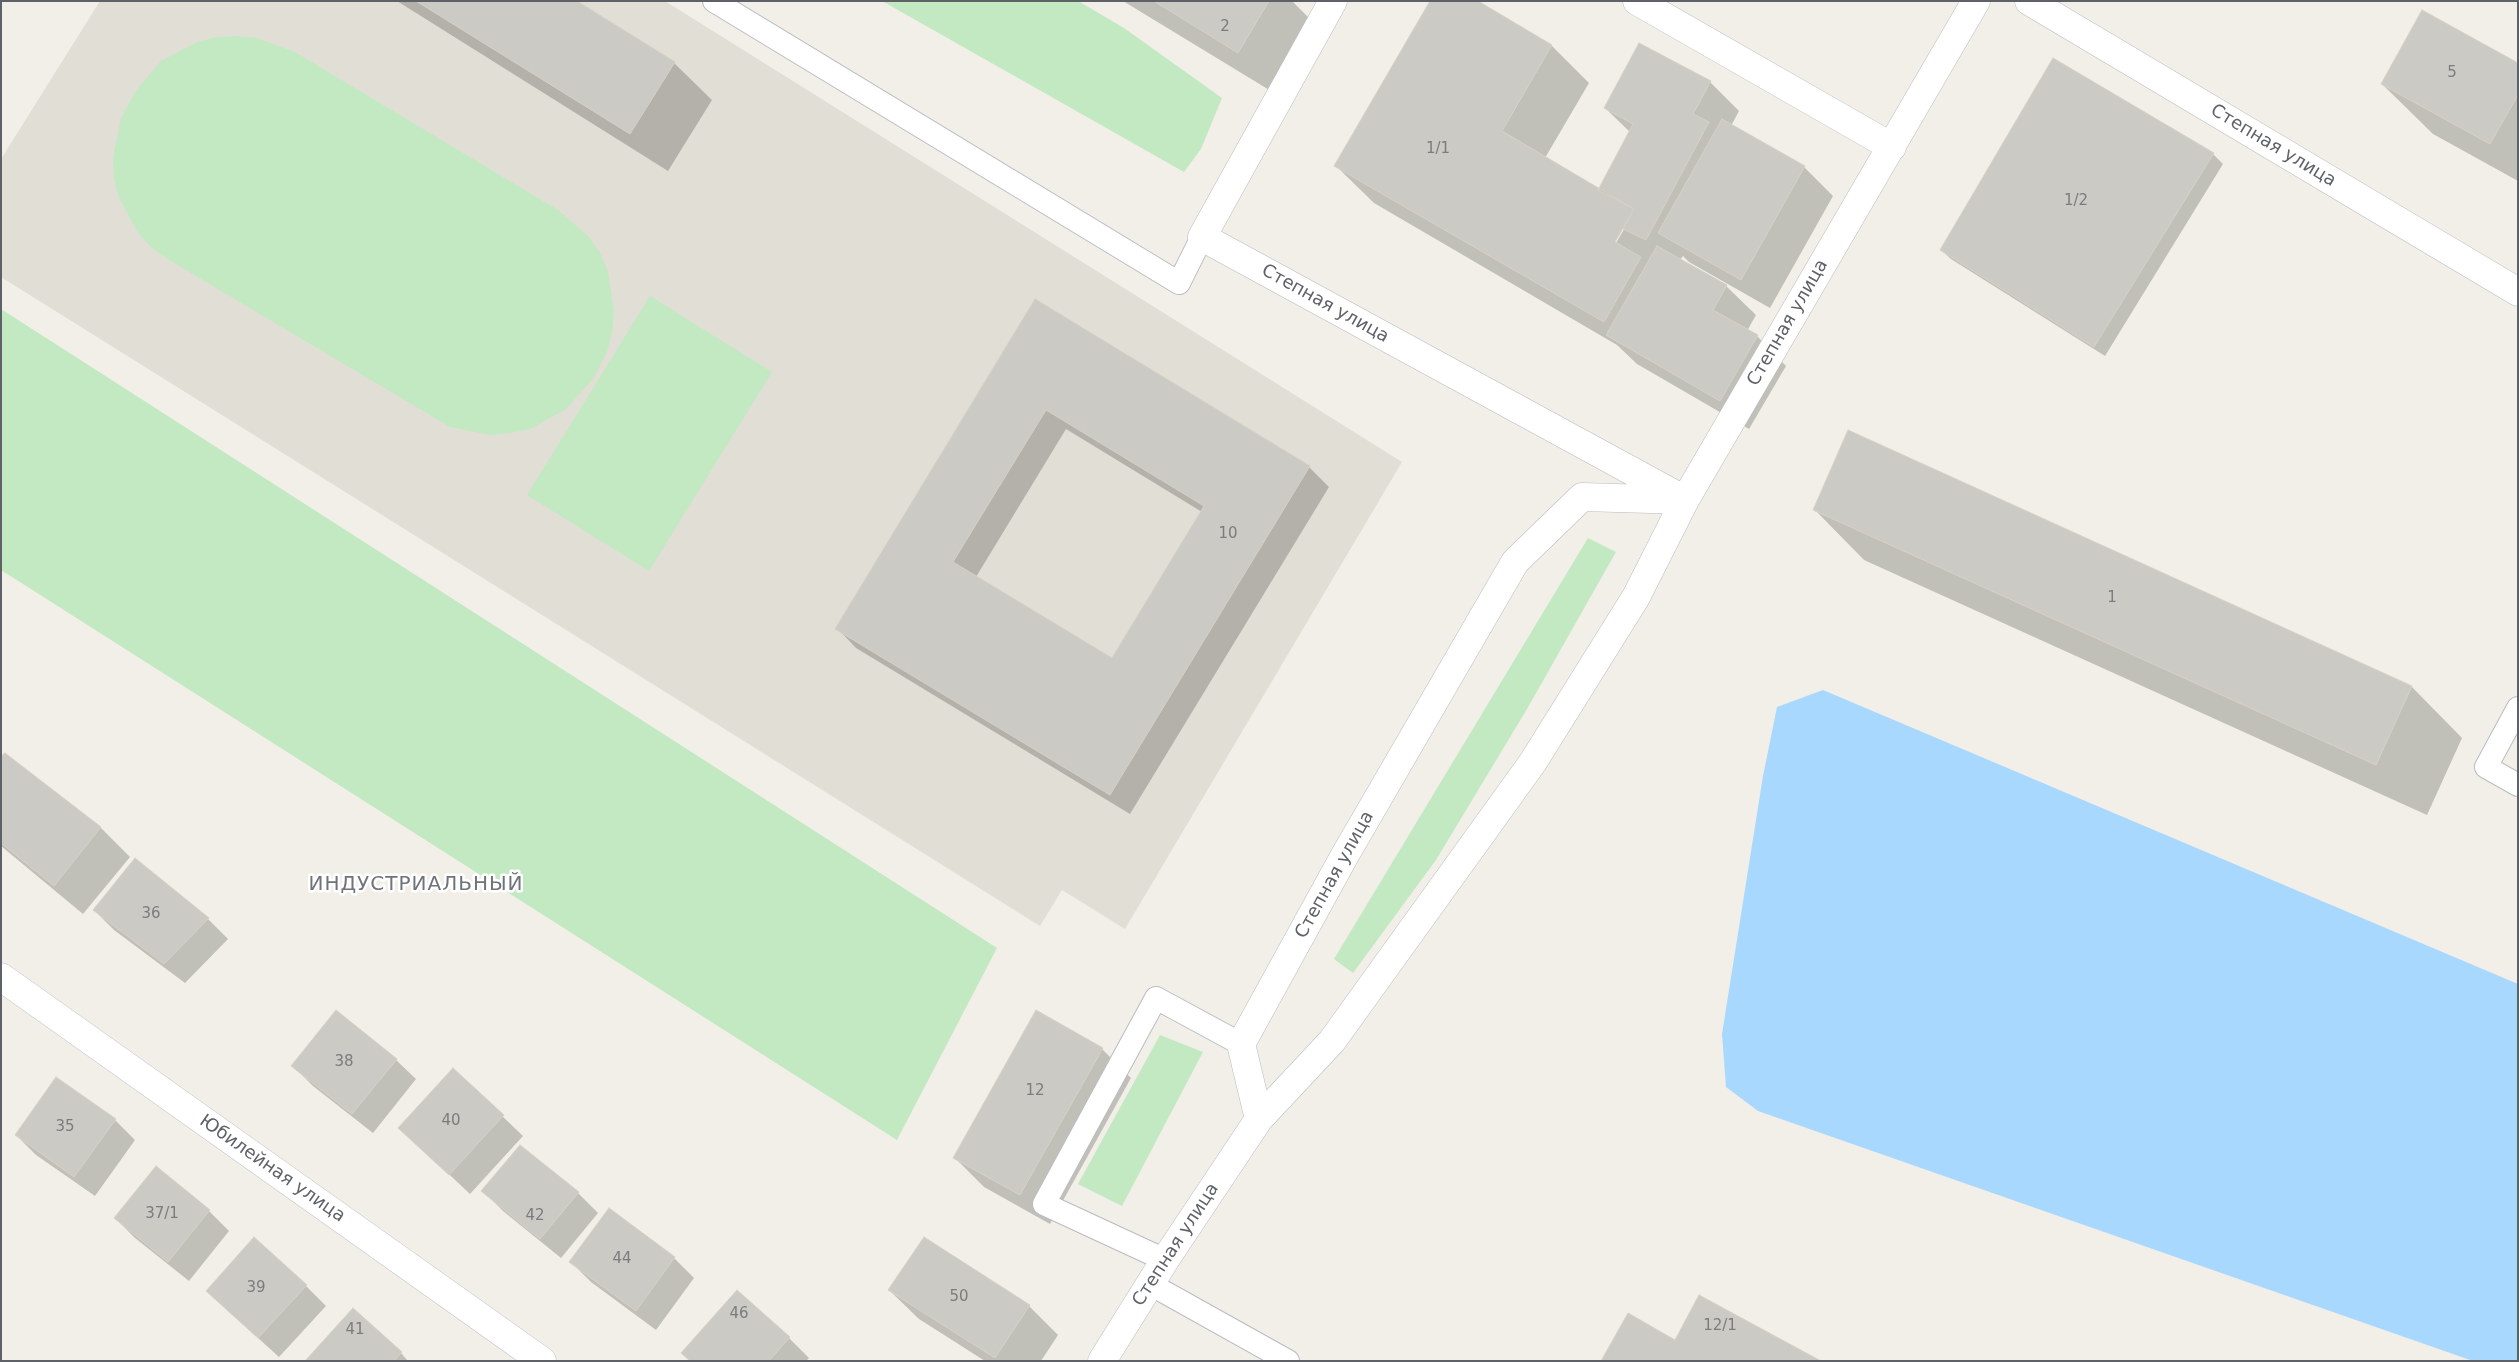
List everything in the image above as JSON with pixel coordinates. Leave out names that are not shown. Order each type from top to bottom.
[{"type":"street","points":[[1202,237],[1333,1]]},
{"type":"street","points":[[1637,1],[1892,147]]},
{"type":"street","name":"Степная улица","points":[[1102,1361],[1165,1260],[1258,1120],[1332,1042],[1533,762],[1636,598],[1685,500],[1976,1]]},
{"type":"street","name":"Степная улица","points":[[2029,1],[2518,292]]},
{"type":"street","name":"Степная улица","points":[[1202,237],[1685,500]]},
{"type":"street","name":"Степная улица","points":[[1241,1044],[1345,855],[1515,562],[1582,497],[1685,500]]},
{"type":"street","name":"Юбилейная улица","points":[[1,977],[542,1361]]},
{"type":"street","points":[[1241,1044],[1258,1120]]},
{"type":"lane","points":[[714,1],[1178,283],[1202,237]]},
{"type":"lane","points":[[2518,708],[2486,767],[2518,785]]},
{"type":"lane","points":[[1165,1260],[1044,1204],[1156,998],[1241,1044]]},
{"type":"lane","points":[[1150,1284],[1288,1361]]},
{"type":"shaded area","points":[[100,1],[665,1],[1402,462],[1125,929],[1062,890],[1040,926],[1,277],[1,159]]},
{"type":"green space","points":[[882,1],[1078,1],[1124,28],[1222,98],[1201,149],[1184,172]]},
{"type":"green space","points":[[217,37],[257,38],[295,52],[558,210],[589,237],[600,253],[608,272],[614,312],[612,333],[607,352],[593,379],[566,409],[530,429],[510,433],[490,435],[450,427],[169,260],[152,248],[139,234],[119,198],[114,179],[113,158],[121,118],[135,92],[161,61],[197,42]]},
{"type":"green space","points":[[650,296],[772,372],[649,571],[527,495]]},
{"type":"green space","points":[[1,309],[997,948],[897,1140],[1,570]]},
{"type":"green space","points":[[1588,538],[1616,552],[1527,709],[1436,860],[1353,973],[1334,959]]},
{"type":"green space","points":[[1160,1035],[1203,1052],[1122,1206],[1078,1184]]},
{"type":"water","points":[[1823,690],[2518,984],[2518,1361],[2473,1361],[1758,1111],[1726,1087],[1722,1034],[1763,776],[1777,707]]},
{"type":"building","points":[[416,1],[577,1],[675,62],[630,134]]},
{"type":"building","points":[[1154,1],[1269,1],[1238,53]]},
{"type":"building","points":[[1430,1],[1478,1],[1552,45],[1502,131],[1634,209],[1615,242],[1641,257],[1604,322],[1334,166]]},
{"type":"building","points":[[2422,10],[2518,63],[2518,95],[2490,144],[2381,84]]},
{"type":"building","points":[[1639,43],[1711,81],[1693,114],[1709,122],[1646,240],[1623,229],[1634,209],[1598,190],[1633,124],[1604,108]]},
{"type":"building","points":[[2053,58],[2214,153],[2094,347],[1940,250]]},
{"type":"building","points":[[1722,119],[1805,166],[1741,280],[1658,233]]},
{"type":"building","points":[[1657,246],[1727,285],[1713,310],[1758,335],[1720,401],[1606,335]]},
{"type":"building","points":[[1035,299],[1310,466],[1110,795],[835,629]],"holes":[[[1046,410],[1204,506],[1112,658],[953,562]]]},
{"type":"building","points":[[1848,430],[2412,686],[2376,765],[1813,510]]},
{"type":"building","points":[[5,753],[101,827],[54,886],[1,843],[1,756]]},
{"type":"building","points":[[135,858],[209,918],[164,964],[93,910]]},
{"type":"building","points":[[336,1010],[397,1059],[352,1114],[291,1066]]},
{"type":"building","points":[[1036,1010],[1103,1048],[1020,1195],[953,1158]]},
{"type":"building","points":[[453,1068],[504,1115],[449,1175],[398,1128]]},
{"type":"building","points":[[56,1077],[116,1119],[74,1177],[15,1135]]},
{"type":"building","points":[[520,1145],[579,1192],[540,1239],[481,1191]]},
{"type":"building","points":[[156,1166],[210,1210],[168,1262],[114,1218]]},
{"type":"building","points":[[609,1208],[675,1257],[636,1311],[569,1262]]},
{"type":"building","points":[[254,1237],[307,1285],[258,1338],[206,1291]]},
{"type":"building","points":[[924,1237],[1030,1305],[995,1358],[888,1290]]},
{"type":"building","points":[[737,1290],[790,1337],[769,1361],[690,1361],[681,1353]]},
{"type":"building","points":[[1699,1295],[1821,1361],[1601,1361],[1628,1313],[1675,1340]]},
{"type":"building","points":[[353,1308],[402,1352],[394,1361],[305,1361]]},
{"type":"district","name":"ИНДУСТРИАЛЬНЫЙ","points":[[416,885]]}]
